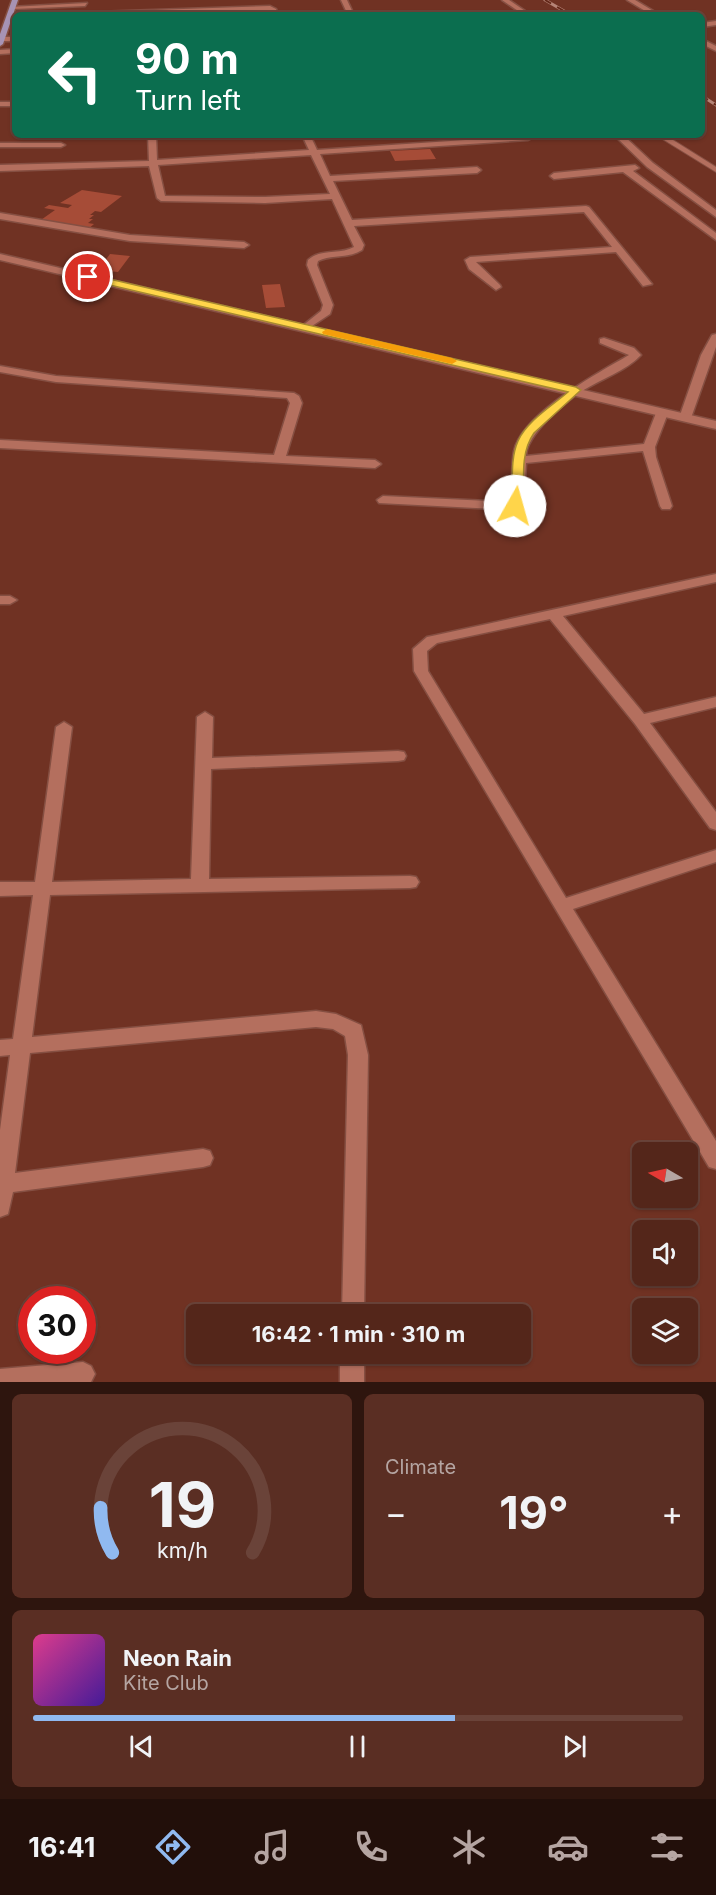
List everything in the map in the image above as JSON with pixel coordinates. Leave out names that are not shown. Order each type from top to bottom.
[{"type":"main road","points":[[0,41],[12,17],[12,2]]},
{"type":"street","points":[[218,0],[220,12],[270,8],[274,12]]},
{"type":"street","points":[[505,0],[523,12]]},
{"type":"street","points":[[630,0],[652,12]]},
{"type":"street","points":[[12,2],[95,4]]},
{"type":"street","points":[[0,17],[12,17]]},
{"type":"street","points":[[152,138],[153,163],[159,195],[167,200],[335,196]]},
{"type":"street","points":[[306,327],[326,312],[328,305],[312,265],[313,261],[326,255],[357,251],[359,244],[351,223],[335,196],[329,179],[308,138]]},
{"type":"street","points":[[0,168],[153,163],[528,138]]},
{"type":"street","points":[[621,138],[650,165],[716,214]]},
{"type":"street","points":[[0,145],[61,145]]},
{"type":"street","points":[[554,176],[650,165]]},
{"type":"street","points":[[625,169],[716,237]]},
{"type":"street","points":[[329,179],[477,170]]},
{"type":"street","points":[[351,223],[584,208],[589,210],[647,284]]},
{"type":"street","points":[[0,216],[130,238],[244,245]]},
{"type":"street","points":[[496,287],[472,267],[470,260],[620,249]]},
{"type":"street","points":[[0,257],[576,390],[716,425]]},
{"type":"street","points":[[685,418],[703,364],[716,337]]},
{"type":"street","points":[[383,500],[515,506],[518,502],[519,460],[523,441],[531,430],[576,390],[636,355],[630,350],[604,341]]},
{"type":"street","points":[[703,364],[716,366]]},
{"type":"street","points":[[0,369],[47,378],[290,395],[296,398],[296,403],[279,459]]},
{"type":"street","points":[[662,413],[649,447],[650,457],[666,506]]},
{"type":"street","points":[[0,444],[375,464]]},
{"type":"street","points":[[519,460],[649,447]]},
{"type":"street","points":[[716,578],[432,640],[420,649],[419,659],[421,671],[716,1160]]},
{"type":"street","points":[[552,612],[640,720],[716,824]]},
{"type":"street","points":[[640,720],[716,702]]},
{"type":"street","points":[[200,884],[205,717]]},
{"type":"street","points":[[0,1208],[64,727]]},
{"type":"street","points":[[203,764],[398,756]]},
{"type":"street","points":[[564,905],[716,856]]},
{"type":"street","points":[[0,889],[410,882]]},
{"type":"street","points":[[0,1048],[316,1019],[336,1022],[354,1031],[358,1055],[353,1304]]},
{"type":"street","points":[[2,1183],[203,1158]]},
{"type":"street","points":[[352,1364],[352,1382]]},
{"type":"street","points":[[0,1382],[83,1374]]},
{"type":"lane","points":[[665,138],[716,171]]},
{"type":"building","points":[[430,149],[436,159],[395,161],[390,151]]},
{"type":"building","points":[[82,190],[122,196],[101,212],[95,211],[90,215],[94,215],[88,223],[94,224],[87,230],[38,222],[55,210],[44,208],[49,205],[68,208],[72,205],[60,203]]},
{"type":"building","points":[[110,254],[130,256],[118,272],[98,270]]},
{"type":"building","points":[[280,284],[285,307],[266,308],[262,285]]},
{"type":"railway","points":[[545,0],[566,12]]},
{"type":"railway","points":[[705,98],[716,105]]},
{"type":"slow traffic","points":[[327,332],[452,361]]},
{"type":"route","points":[[88,277],[576,390],[531,430],[523,441],[519,460],[518,502],[515,506]]}]
